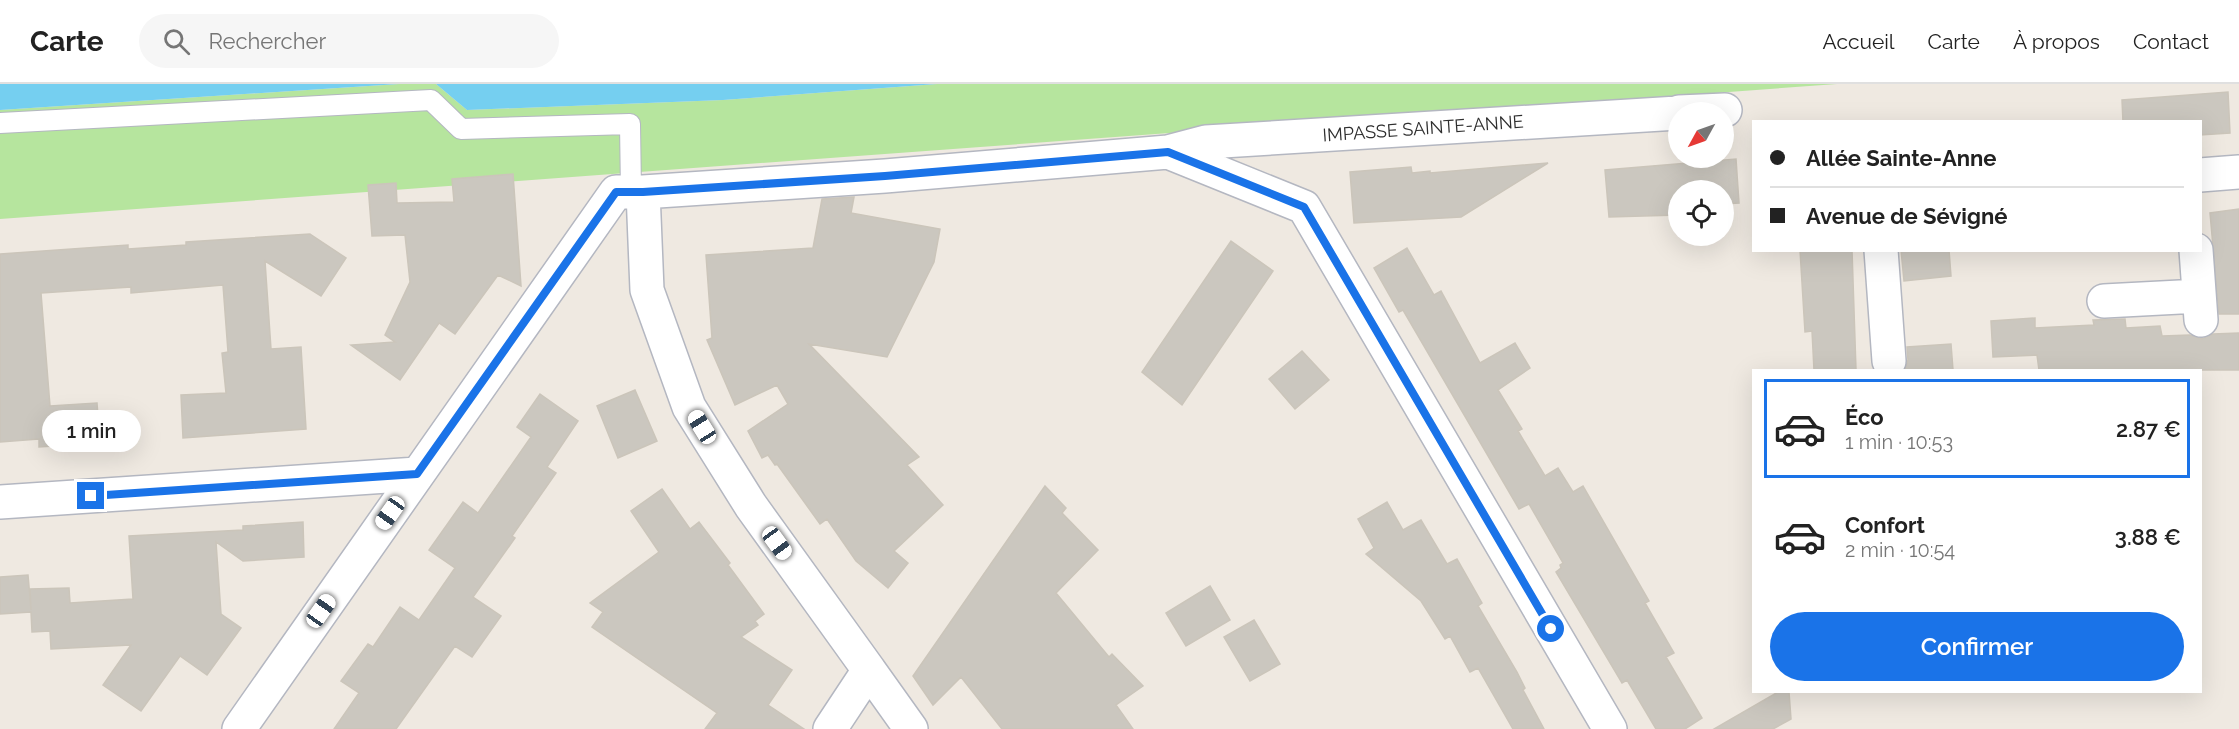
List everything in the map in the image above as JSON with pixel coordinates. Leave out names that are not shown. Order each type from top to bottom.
[{"type":"street","name":"IMPASSE SAINTE-ANNE","points":[[630,192],[897,175],[1168,152],[1206,142],[1668,113]]},
{"type":"street","points":[[1168,152],[1304,207],[1610,729]]},
{"type":"street","points":[[2202,175],[2239,172]]},
{"type":"street","points":[[239,729],[417,474],[630,192]]},
{"type":"street","points":[[630,192],[647,290],[689,407],[751,506],[911,729]]},
{"type":"street","points":[[1881,252],[1889,361]]},
{"type":"street","points":[[2104,301],[2200,308],[2196,252]]},
{"type":"street","points":[[0,502],[417,474]]},
{"type":"street","points":[[830,729],[869,670]]},
{"type":"lane","points":[[0,123],[431,99],[461,129],[630,124],[630,192]]},
{"type":"green space","points":[[399,84],[436,84],[467,110],[723,100],[937,84],[1837,84],[0,219],[0,110]]},
{"type":"water","points":[[0,84],[399,84],[0,110]]},
{"type":"water","points":[[436,84],[937,84],[723,100],[467,110]]},
{"type":"building","points":[[2228,92],[2230,133],[2202,135],[2202,120],[2123,120],[2122,100]]},
{"type":"building","points":[[1734,159],[1736,159],[1739,203],[1734,203],[1734,180],[1668,180],[1668,215],[1609,217],[1605,170],[1668,165],[1668,168],[1734,168]]},
{"type":"building","points":[[1548,163],[1461,217],[1354,223],[1350,172],[1411,167],[1412,173],[1430,171],[1430,173]]},
{"type":"building","points":[[513,174],[521,286],[498,275],[455,334],[439,323],[400,380],[351,345],[395,342],[385,335],[410,282],[405,235],[372,236],[368,185],[396,183],[397,203],[454,202],[452,179]]},
{"type":"building","points":[[854,197],[851,213],[940,229],[934,262],[887,357],[809,344],[919,457],[907,465],[943,505],[894,551],[908,563],[888,588],[856,561],[827,519],[820,524],[777,464],[775,465],[768,455],[762,458],[748,431],[788,404],[777,385],[735,405],[707,340],[712,338],[706,255],[813,248],[822,199]]},
{"type":"building","points":[[2239,209],[2239,314],[2219,314],[2210,213]]},
{"type":"building","points":[[310,234],[346,258],[321,296],[265,261],[271,349],[301,347],[306,429],[183,438],[181,395],[226,393],[222,353],[228,352],[223,285],[131,293],[131,287],[41,293],[50,406],[97,403],[100,443],[39,447],[39,439],[0,442],[0,254],[128,245],[128,249],[186,245],[186,242]]},
{"type":"building","points":[[1231,241],[1273,271],[1182,405],[1142,372]]},
{"type":"building","points":[[1407,248],[1434,295],[1441,291],[1480,363],[1515,343],[1530,368],[1498,390],[1522,429],[1518,431],[1545,476],[1558,468],[1573,492],[1583,486],[1649,601],[1645,603],[1674,653],[1666,657],[1702,718],[1685,729],[1656,729],[1627,680],[1622,683],[1556,572],[1563,563],[1529,504],[1519,509],[1403,310],[1399,312],[1374,268]]},
{"type":"building","points":[[1800,252],[1852,252],[1856,369],[1814,369],[1812,331],[1805,332]]},
{"type":"building","points":[[1901,252],[1949,252],[1951,276],[1904,281]]},
{"type":"building","points":[[2035,318],[2035,328],[2094,325],[2093,320],[2125,319],[2126,328],[2160,326],[2162,336],[2190,335],[2202,339],[2213,334],[2239,333],[2239,370],[2039,369],[2037,355],[1993,357],[1991,321]]},
{"type":"building","points":[[1951,344],[1953,369],[1905,369],[1908,360],[1907,347]]},
{"type":"building","points":[[1302,351],[1329,380],[1295,409],[1269,379]]},
{"type":"building","points":[[635,390],[657,441],[618,458],[597,406]]},
{"type":"building","points":[[540,394],[578,421],[547,467],[556,473],[512,536],[515,538],[473,597],[501,616],[472,657],[455,646],[396,729],[334,729],[359,693],[341,681],[368,644],[373,647],[400,607],[419,620],[455,568],[429,550],[463,502],[478,513],[531,437],[517,427]]},
{"type":"building","points":[[1045,486],[1066,508],[1062,513],[1098,550],[1056,593],[1109,657],[1112,654],[1143,686],[1116,705],[1133,729],[1002,729],[961,677],[933,705],[913,676]]},
{"type":"building","points":[[662,489],[690,529],[699,522],[764,614],[755,621],[758,625],[741,637],[792,670],[768,705],[804,729],[705,729],[717,713],[592,627],[603,612],[590,603],[659,552],[631,511]]},
{"type":"building","points":[[1387,502],[1403,530],[1421,520],[1447,564],[1457,559],[1482,603],[1478,606],[1517,672],[1525,688],[1523,690],[1544,729],[1513,729],[1478,668],[1470,672],[1450,636],[1445,639],[1421,601],[1366,554],[1374,548],[1358,519]]},
{"type":"building","points":[[303,522],[304,557],[243,561],[216,542],[221,614],[241,628],[207,675],[180,656],[141,711],[103,685],[131,645],[51,649],[50,631],[32,632],[31,612],[0,614],[0,577],[28,575],[31,610],[30,589],[69,588],[70,603],[133,599],[129,536],[243,530],[243,526]]},
{"type":"building","points":[[1210,586],[1230,620],[1186,646],[1166,613]]},
{"type":"building","points":[[1254,620],[1280,664],[1250,681],[1224,637]]},
{"type":"building","points":[[1776,693],[1789,693],[1791,719],[1773,729],[1714,729]]},
{"type":"route","points":[[91,496],[417,474],[616,192],[885,176],[1168,152],[1304,207],[1551,629]]}]
